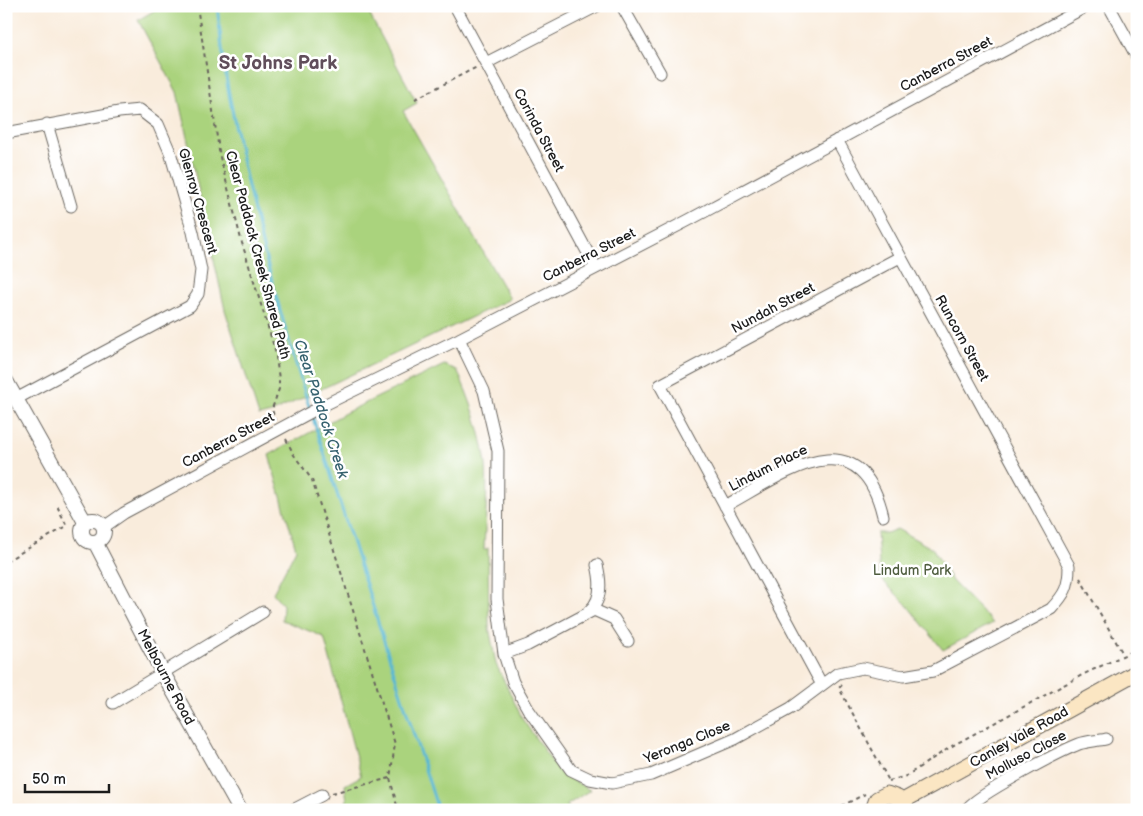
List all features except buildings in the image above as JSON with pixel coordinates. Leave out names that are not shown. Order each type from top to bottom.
[{"type":"main road","name":"Canley Vale Road","points":[[902,806],[1137,672]]},
{"type":"main road","points":[[873,810],[876,801],[885,795],[896,796],[902,806]]},
{"type":"street","name":"Corinda Street","points":[[455,6],[596,268]]},
{"type":"street","points":[[486,63],[597,6]]},
{"type":"street","points":[[622,6],[660,73]]},
{"type":"street","name":"Canberra Street","points":[[104,527],[124,513],[324,405],[459,339],[596,268],[1087,6]]},
{"type":"street","points":[[1109,6],[1137,58]]},
{"type":"street","name":"Glenroy Crescent","points":[[6,133],[47,124],[140,110],[158,124],[170,152],[201,270],[198,294],[190,306],[16,399]]},
{"type":"street","points":[[47,124],[71,206]]},
{"type":"street","name":"Runcorn Street","points":[[837,140],[1061,549]]},
{"type":"street","name":"Nundah Street","points":[[725,506],[660,385],[900,257]]},
{"type":"street","name":"Yeronga Close","points":[[459,339],[484,391],[498,451],[497,599],[504,654],[513,682],[524,702],[571,770],[590,779],[612,783],[651,775],[735,740],[791,708],[838,674],[863,668],[903,676],[933,671],[1051,610],[1062,597],[1069,583],[1069,566],[1061,549]]},
{"type":"street","points":[[6,381],[71,501],[85,522]]},
{"type":"street","name":"Lindum Place","points":[[725,506],[806,462],[830,458],[850,464],[860,470],[878,496],[883,516]]},
{"type":"street","points":[[725,506],[822,685]]},
{"type":"street","points":[[98,520],[104,527],[103,536],[95,542],[90,542],[83,537],[81,529],[85,522],[98,520]]},
{"type":"street","name":"Melbourne Road","points":[[95,542],[163,673],[240,810]]},
{"type":"street","points":[[589,611],[598,599],[601,582],[596,566]]},
{"type":"street","points":[[504,654],[528,646],[589,611],[594,610],[602,611],[614,619],[628,641]]},
{"type":"street","points":[[113,702],[263,612]]},
{"type":"street","name":"Molluso Close","points":[[966,810],[971,803],[1007,781],[1080,744],[1106,739]]},
{"type":"street","points":[[294,810],[322,795]]},
{"type":"path","name":"Clear Paddock Creek Shared Path","points":[[197,6],[220,157],[242,243],[275,350],[279,389],[272,409],[274,419]]},
{"type":"path","points":[[414,99],[486,63]]},
{"type":"path","points":[[287,441],[294,455],[312,480],[395,744],[390,778],[398,810]]},
{"type":"path","points":[[6,561],[67,526],[58,508],[71,501]]},
{"type":"path","points":[[1079,576],[1086,585],[1123,654]]},
{"type":"path","points":[[882,785],[906,776],[952,746],[1123,654],[1137,649]]},
{"type":"path","points":[[843,685],[839,688],[889,781]]},
{"type":"path","points":[[322,795],[390,778]]},
{"type":"path","points":[[834,810],[866,793]]},
{"type":"green space","points":[[162,6],[365,6],[417,103],[403,111],[510,299],[271,413],[259,416],[225,310],[177,92],[138,20]]},
{"type":"green space","points":[[444,365],[457,370],[467,393],[482,441],[487,486],[484,550],[488,548],[489,627],[496,664],[523,720],[560,773],[590,790],[567,805],[570,810],[343,810],[347,801],[345,785],[361,776],[324,637],[282,620],[283,605],[273,593],[296,549],[269,455],[347,412]]},
{"type":"green space","name":"Lindum Park","points":[[897,529],[933,549],[952,581],[993,623],[943,650],[906,604],[880,578],[877,533],[887,533]]},
{"type":"waterway","name":"Clear Paddock Creek","points":[[217,6],[226,80],[247,181],[276,296],[310,409]]},
{"type":"waterway","name":"Clear Paddock Creek","points":[[312,415],[438,810]]},
{"type":"district","name":"St Johns Park","points":[[278,63]]}]
